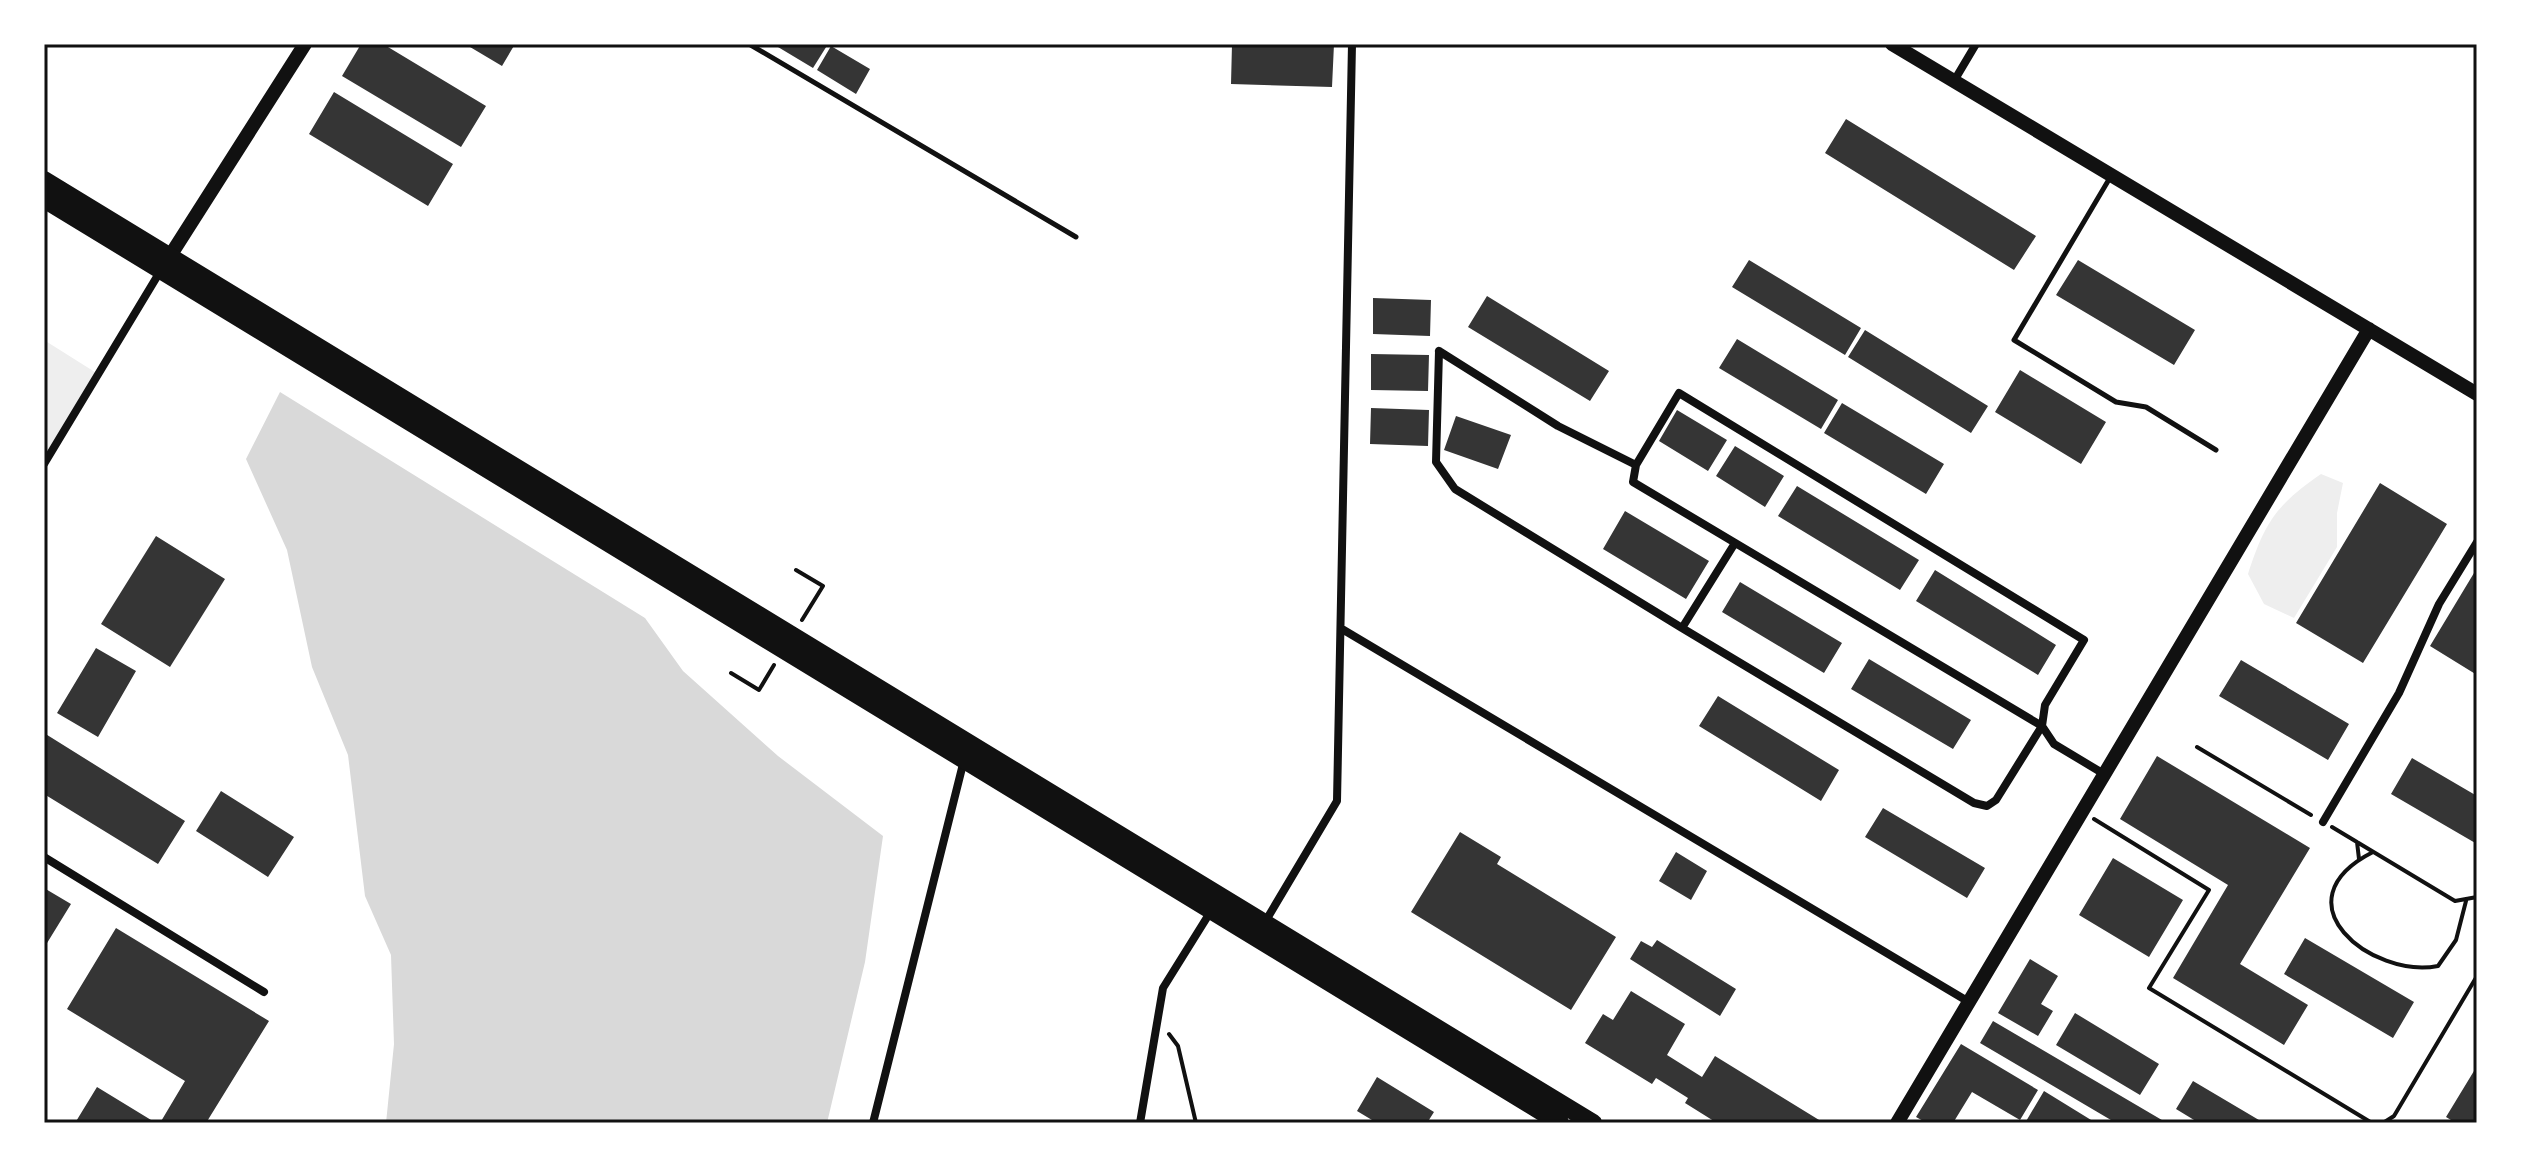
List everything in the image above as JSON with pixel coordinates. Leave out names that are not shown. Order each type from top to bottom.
[{"type":"main road","points":[[44,180],[165,263],[964,759],[1560,1123]]},
{"type":"main road","points":[[44,199],[165,263],[1593,1123]]},
{"type":"street","points":[[44,464],[165,263],[305,44]]},
{"type":"street","points":[[1265,923],[1337,801],[1352,44]]},
{"type":"street","points":[[1892,44],[2477,394]]},
{"type":"street","points":[[1954,81],[1976,44]]},
{"type":"street","points":[[1897,1123],[2369,329]]},
{"type":"street","points":[[1636,465],[1558,426],[1439,351],[1436,462],[1455,489],[1974,803],[1987,806],[1996,800],[2042,726],[2045,705],[2084,640],[1679,393],[1636,465],[1633,482],[2042,726],[2054,744],[2104,774]]},
{"type":"street","points":[[2323,822],[2399,693],[2439,604],[2477,542]]},
{"type":"street","points":[[1682,628],[1735,543]]},
{"type":"street","points":[[1342,629],[1969,1002]]},
{"type":"street","points":[[873,1123],[964,759]]},
{"type":"street","points":[[44,857],[264,992]]},
{"type":"street","points":[[1140,1123],[1163,988],[1211,910]]},
{"type":"lane","points":[[749,44],[1076,237]]},
{"type":"lane","points":[[2111,175],[2014,340],[2116,402],[2146,407],[2216,450]]},
{"type":"path","points":[[796,570],[823,586]]},
{"type":"path","points":[[731,673],[759,690]]},
{"type":"path","points":[[2082,812],[2209,890],[2149,988],[2372,1123]]},
{"type":"path","points":[[2357,842],[2359,859]]},
{"type":"path","points":[[2373,852],[2359,859],[2333,890],[2329,910],[2337,927],[2358,944],[2388,960],[2416,970],[2438,966],[2456,940],[2466,901]]},
{"type":"path","points":[[2383,1123],[2394,1116],[2477,976]]},
{"type":"path","points":[[1158,1017],[1178,1046],[1196,1123]]},
{"type":"shaded area","points":[[44,340],[98,374],[44,464]]},
{"type":"shaded area","points":[[280,392],[645,618],[683,671],[778,756],[883,836],[865,962],[827,1123],[386,1123],[394,1044],[391,955],[365,896],[348,755],[312,667],[287,550],[246,459]]},
{"type":"shaded area","points":[[2321,474],[2343,483],[2337,513],[2337,547],[2294,618],[2264,604],[2248,574],[2260,541],[2274,516],[2293,495]]},
{"type":"building","points":[[361,44],[383,44],[486,106],[461,147],[342,76]]},
{"type":"building","points":[[465,44],[515,44],[502,66]]},
{"type":"building","points":[[773,44],[828,44],[813,68]]},
{"type":"building","points":[[1232,44],[1334,44],[1332,87],[1231,84]]},
{"type":"building","points":[[831,46],[870,69],[856,94],[817,70]]},
{"type":"building","points":[[334,92],[453,164],[428,206],[309,134]]},
{"type":"building","points":[[1846,119],[2036,236],[2014,270],[1825,153]]},
{"type":"building","points":[[1749,260],[1861,328],[1845,355],[1732,287]]},
{"type":"building","points":[[2078,260],[2195,330],[2174,365],[2056,295]]},
{"type":"building","points":[[1487,296],[1609,371],[1590,401],[1468,327]]},
{"type":"building","points":[[1373,298],[1431,300],[1430,336],[1373,334]]},
{"type":"building","points":[[1865,330],[1988,406],[1971,433],[1848,357]]},
{"type":"building","points":[[1737,339],[1838,400],[1821,429],[1719,368]]},
{"type":"building","points":[[1371,354],[1429,355],[1428,391],[1371,390]]},
{"type":"building","points":[[2020,370],[2106,422],[2081,464],[1995,412]]},
{"type":"building","points":[[1842,403],[1944,464],[1926,494],[1824,433]]},
{"type":"building","points":[[1371,408],[1429,410],[1428,446],[1370,444]]},
{"type":"building","points":[[1677,410],[1727,440],[1708,471],[1659,441]]},
{"type":"building","points":[[1456,416],[1511,435],[1498,469],[1444,450]]},
{"type":"building","points":[[1735,446],[1784,476],[1765,507],[1716,476]]},
{"type":"building","points":[[2380,483],[2447,524],[2363,663],[2296,623]]},
{"type":"building","points":[[1797,486],[1919,560],[1900,590],[1778,516]]},
{"type":"building","points":[[1625,511],[1709,561],[1686,599],[1603,549]]},
{"type":"building","points":[[156,536],[225,579],[170,667],[101,624]]},
{"type":"building","points":[[2477,568],[2477,675],[2430,646]]},
{"type":"building","points":[[1935,570],[2056,645],[2038,675],[1916,601]]},
{"type":"building","points":[[1740,582],[1842,643],[1824,673],[1722,612]]},
{"type":"building","points":[[96,648],[136,671],[98,737],[57,713]]},
{"type":"building","points":[[1869,659],[1971,720],[1953,749],[1851,689]]},
{"type":"building","points":[[2241,660],[2349,724],[2328,760],[2219,696]]},
{"type":"building","points":[[1718,696],[1839,770],[1821,801],[1699,726]]},
{"type":"building","points":[[44,733],[185,821],[158,864],[44,794]]},
{"type":"building","points":[[2157,756],[2310,848],[2240,964],[2308,1005],[2284,1045],[2173,978],[2228,885],[2120,819]]},
{"type":"building","points":[[2412,758],[2477,796],[2477,844],[2391,794]]},
{"type":"building","points":[[221,791],[294,837],[268,877],[196,831]]},
{"type":"building","points":[[1883,808],[1985,868],[1967,898],[1865,837]]},
{"type":"building","points":[[1460,832],[1501,857],[1497,864],[1616,937],[1571,1010],[1411,912]]},
{"type":"building","points":[[1676,852],[1707,871],[1691,900],[1659,881]]},
{"type":"building","points":[[2113,858],[2183,900],[2149,957],[2079,915]]},
{"type":"building","points":[[44,888],[71,904],[44,948]]},
{"type":"building","points":[[116,928],[269,1021],[206,1123],[160,1123],[185,1081],[67,1009]]},
{"type":"building","points":[[2305,938],[2414,1002],[2393,1038],[2284,974]]},
{"type":"building","points":[[1657,940],[1736,989],[1720,1016],[1630,959],[1641,941],[1652,947]]},
{"type":"building","points":[[2030,959],[2058,976],[2041,1004],[2053,1011],[2038,1036],[1998,1013]]},
{"type":"building","points":[[1631,991],[1685,1024],[1667,1055],[1702,1077],[1715,1056],[1824,1123],[1717,1123],[1685,1103],[1688,1098],[1656,1078],[1652,1084],[1585,1043],[1603,1014],[1613,1020]]},
{"type":"building","points":[[2075,1013],[2159,1064],[2140,1095],[2056,1045]]},
{"type":"building","points":[[1993,1021],[2167,1123],[2116,1123],[1980,1043]]},
{"type":"building","points":[[1961,1044],[2038,1090],[2020,1120],[1972,1092],[1953,1123],[1927,1123],[1916,1117]]},
{"type":"building","points":[[2477,1066],[2477,1123],[2456,1123],[2446,1117]]},
{"type":"building","points":[[1377,1077],[1434,1112],[1427,1123],[1377,1123],[1357,1111]]},
{"type":"building","points":[[2193,1081],[2264,1123],[2199,1123],[2176,1109]]},
{"type":"building","points":[[97,1087],[156,1123],[75,1123]]},
{"type":"building","points":[[2044,1091],[2096,1123],[2025,1123]]}]
